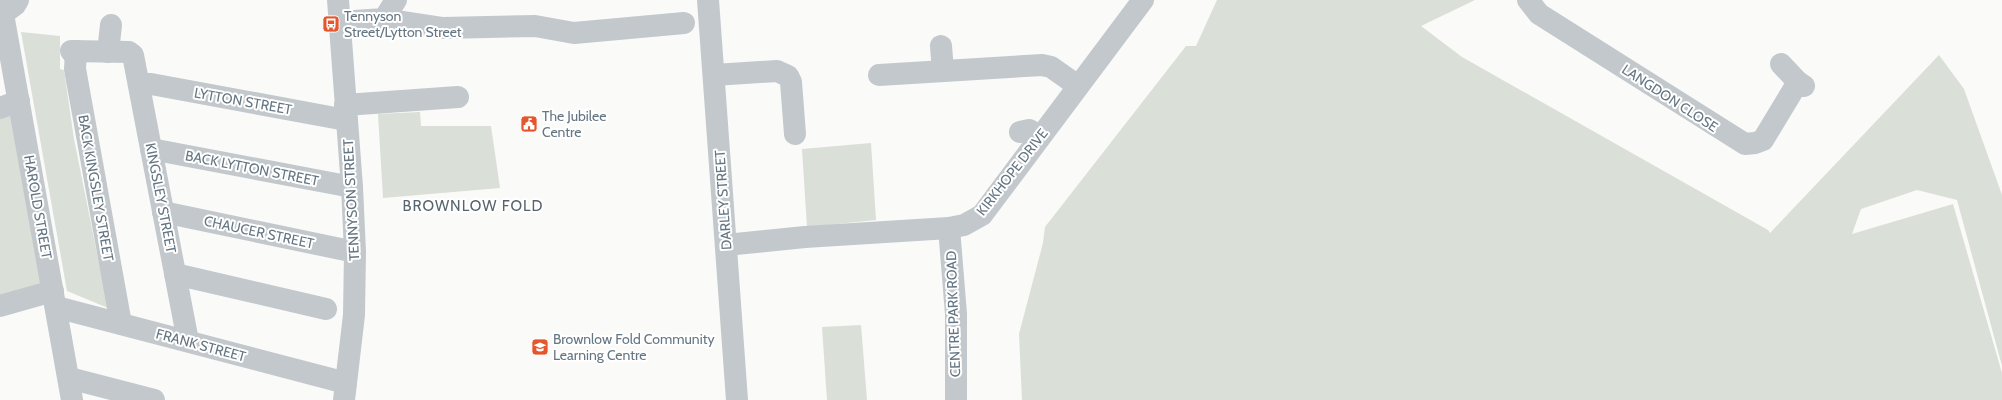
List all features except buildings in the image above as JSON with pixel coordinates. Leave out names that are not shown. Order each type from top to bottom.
[{"type":"street","name":"TENNYSON STREET","points":[[338,0],[352,187],[355,252],[354,308],[345,392]]},
{"type":"street","points":[[384,19],[396,0]]},
{"type":"street","name":"DARLEY STREET","points":[[708,0],[737,400]]},
{"type":"street","name":"KIRKHOPE DRIVE","points":[[726,245],[805,237],[949,228],[964,225],[982,215],[1030,134],[1078,86],[1143,0]]},
{"type":"street","name":"LANGDON CLOSE","points":[[1528,0],[1539,14],[1745,144],[1756,143],[1763,140],[1801,84],[1781,64]]},
{"type":"street","name":"HAROLD STREET","points":[[7,8],[9,105],[54,299],[72,400]]},
{"type":"street","points":[[339,22],[384,19],[442,28],[535,26],[574,33],[684,23]]},
{"type":"street","points":[[108,52],[111,25]]},
{"type":"street","points":[[941,46],[943,71]]},
{"type":"street","name":"BACK KINGSLEY STREET","points":[[108,52],[74,51],[75,69],[121,324]]},
{"type":"street","name":"KINGSLEY STREET","points":[[108,52],[129,52],[134,55],[188,341]]},
{"type":"street","points":[[879,75],[1046,65],[1078,86]]},
{"type":"street","points":[[714,75],[777,71],[788,76],[791,82],[795,134]]},
{"type":"street","name":"LYTTON STREET","points":[[139,84],[151,84],[346,112],[458,97]]},
{"type":"street","name":"BACK LYTTON STREET","points":[[151,149],[352,187]]},
{"type":"street","name":"CHAUCER STREET","points":[[163,212],[355,252]]},
{"type":"street","name":"CENTRE PARK ROAD","points":[[949,228],[956,314],[956,400]]},
{"type":"street","points":[[175,274],[326,309]]},
{"type":"street","points":[[0,306],[54,299]]},
{"type":"street","name":"FRANK STREET","points":[[54,299],[121,324],[188,341],[345,392]]},
{"type":"street","points":[[69,378],[154,400]]},
{"type":"shaded area","points":[[1217,0],[1475,0],[1421,26],[1462,57],[1768,230],[1770,233],[1939,55],[1964,89],[2002,195],[2002,366],[1957,200],[1917,190],[1861,209],[1852,234],[1953,204],[2002,373],[2002,400],[1022,400],[1019,334],[1043,243],[1045,227],[1186,46],[1196,46]]},
{"type":"shaded area","points":[[21,32],[60,36],[60,69],[64,70],[74,139],[108,308],[67,291]]},
{"type":"shaded area","points":[[0,108],[22,116],[45,293],[0,306]]},
{"type":"shaded area","points":[[420,112],[421,126],[491,126],[500,188],[383,198],[378,114]]},
{"type":"shaded area","points":[[871,143],[876,220],[807,227],[802,149]]},
{"type":"shaded area","points":[[861,325],[867,400],[827,400],[822,327]]},
{"type":"place","name":"Tennyson Street/Lytton Street","points":[[331,24]]},
{"type":"place","name":"The Jubilee Centre","points":[[529,124]]},
{"type":"place","name":"Brownlow Fold Community Learning Centre","points":[[540,347]]},
{"type":"district","name":"BROWNLOW FOLD","points":[[473,206]]}]
